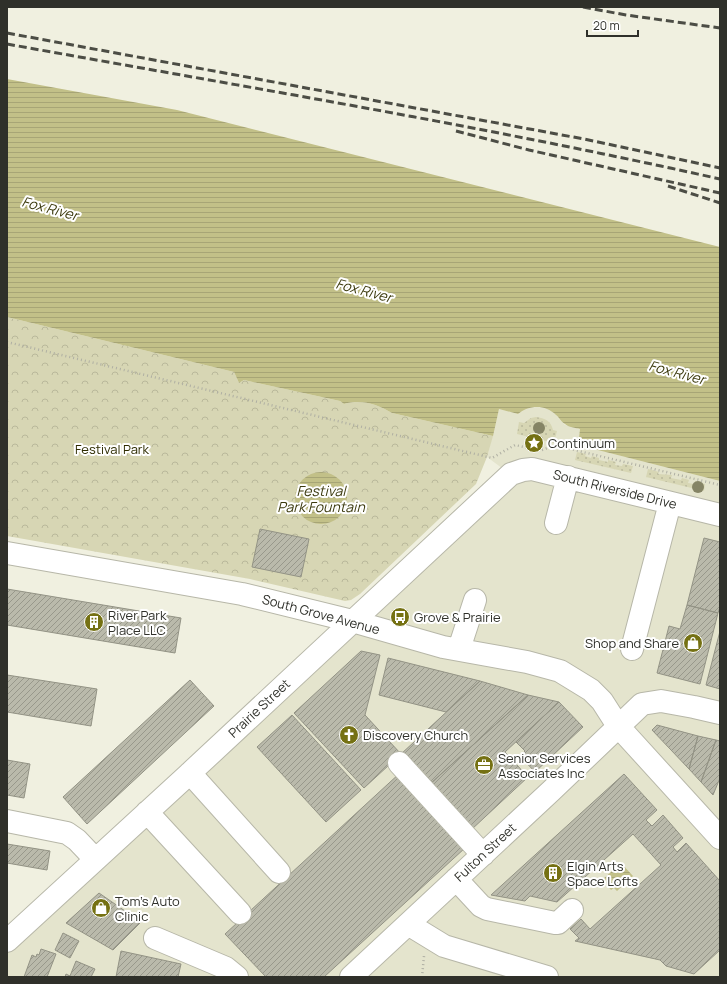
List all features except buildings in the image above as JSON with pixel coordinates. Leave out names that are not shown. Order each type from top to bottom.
[{"type":"street","name":"South Riverside Drive","points":[[511,474],[532,469],[720,515]]},
{"type":"street","name":"Prairie Street","points":[[7,941],[511,474]]},
{"type":"street","points":[[556,523],[568,477]]},
{"type":"street","points":[[632,649],[670,503]]},
{"type":"street","name":"South Grove Avenue","points":[[7,553],[242,594],[352,621],[443,647],[527,662],[551,668],[565,674],[591,690],[602,701],[618,726],[720,838]]},
{"type":"street","points":[[459,649],[476,600]]},
{"type":"street","points":[[618,726],[642,704],[652,702],[661,701],[720,713]]},
{"type":"street","name":"Fulton Street","points":[[351,977],[408,924],[447,880],[483,855],[592,753],[618,726]]},
{"type":"street","points":[[399,763],[483,855]]},
{"type":"street","points":[[190,773],[279,872]]},
{"type":"street","points":[[147,812],[240,913]]},
{"type":"street","points":[[7,821],[67,833],[77,840],[95,859]]},
{"type":"street","points":[[447,880],[487,909],[555,923],[558,923],[572,910]]},
{"type":"street","points":[[408,924],[444,946],[547,977]]},
{"type":"street","points":[[155,938],[226,968],[237,977]]},
{"type":"path","points":[[7,342],[487,457],[495,457],[514,445],[541,450],[558,446],[720,485]]},
{"type":"path","points":[[422,977],[425,950]]},
{"type":"shaded area","points":[[540,406],[553,412],[565,425],[580,429],[578,445],[720,481],[720,977],[7,977],[7,941],[510,474],[487,457],[499,409],[518,414],[532,407]]},
{"type":"green space","name":"Festival Park","points":[[7,317],[234,372],[239,383],[244,380],[340,401],[344,404],[357,402],[369,403],[392,413],[493,436],[487,457],[476,484],[360,594],[351,600],[345,601],[250,579],[7,536]]},
{"type":"green space","points":[[536,417],[547,420],[551,424],[553,430],[557,431],[554,443],[517,434],[519,422],[524,423],[531,418]]},
{"type":"green space","points":[[577,452],[586,454],[585,456],[591,458],[592,456],[599,458],[599,460],[616,462],[615,465],[622,466],[623,464],[633,466],[631,473],[575,460]]},
{"type":"green space","points":[[648,469],[659,472],[658,474],[672,475],[671,478],[681,480],[682,478],[689,480],[688,483],[694,484],[695,481],[705,484],[704,491],[646,477]]},
{"type":"water","name":"Fox River","points":[[7,79],[177,110],[720,247],[720,481],[578,445],[580,429],[566,425],[552,411],[542,407],[532,407],[518,414],[499,409],[493,436],[392,413],[369,403],[357,402],[344,404],[340,401],[244,380],[239,383],[234,372],[7,317]]},
{"type":"water","name":"Festival Park Fountain","points":[[316,472],[326,472],[336,476],[343,483],[347,493],[347,503],[343,513],[336,520],[326,524],[316,524],[306,520],[299,513],[295,503],[295,493],[299,483],[306,476]]},
{"type":"water","points":[[621,863],[633,876],[617,891],[614,888],[611,890],[602,880]]},
{"type":"railway","points":[[583,7],[626,15],[720,28]]},
{"type":"railway","points":[[7,33],[584,139],[720,168]]},
{"type":"railway","points":[[7,44],[453,124],[720,179]]},
{"type":"railway","points":[[456,131],[529,150],[720,193]]},
{"type":"railway","points":[[668,186],[720,203]]},
{"type":"place","name":"Continuum","points":[[534,443]]},
{"type":"place","name":"Grove & Prairie","points":[[400,617]]},
{"type":"place","name":"River Park Place LLC","points":[[94,622]]},
{"type":"place","name":"Shop and Share","points":[[693,643]]},
{"type":"place","name":"Discovery Church","points":[[349,735]]},
{"type":"place","name":"Senior Services Associates Inc","points":[[484,765]]},
{"type":"place","name":"Elgin Arts Space Lofts","points":[[553,873]]},
{"type":"place","name":"Tom's Auto Clinic","points":[[101,908]]}]
